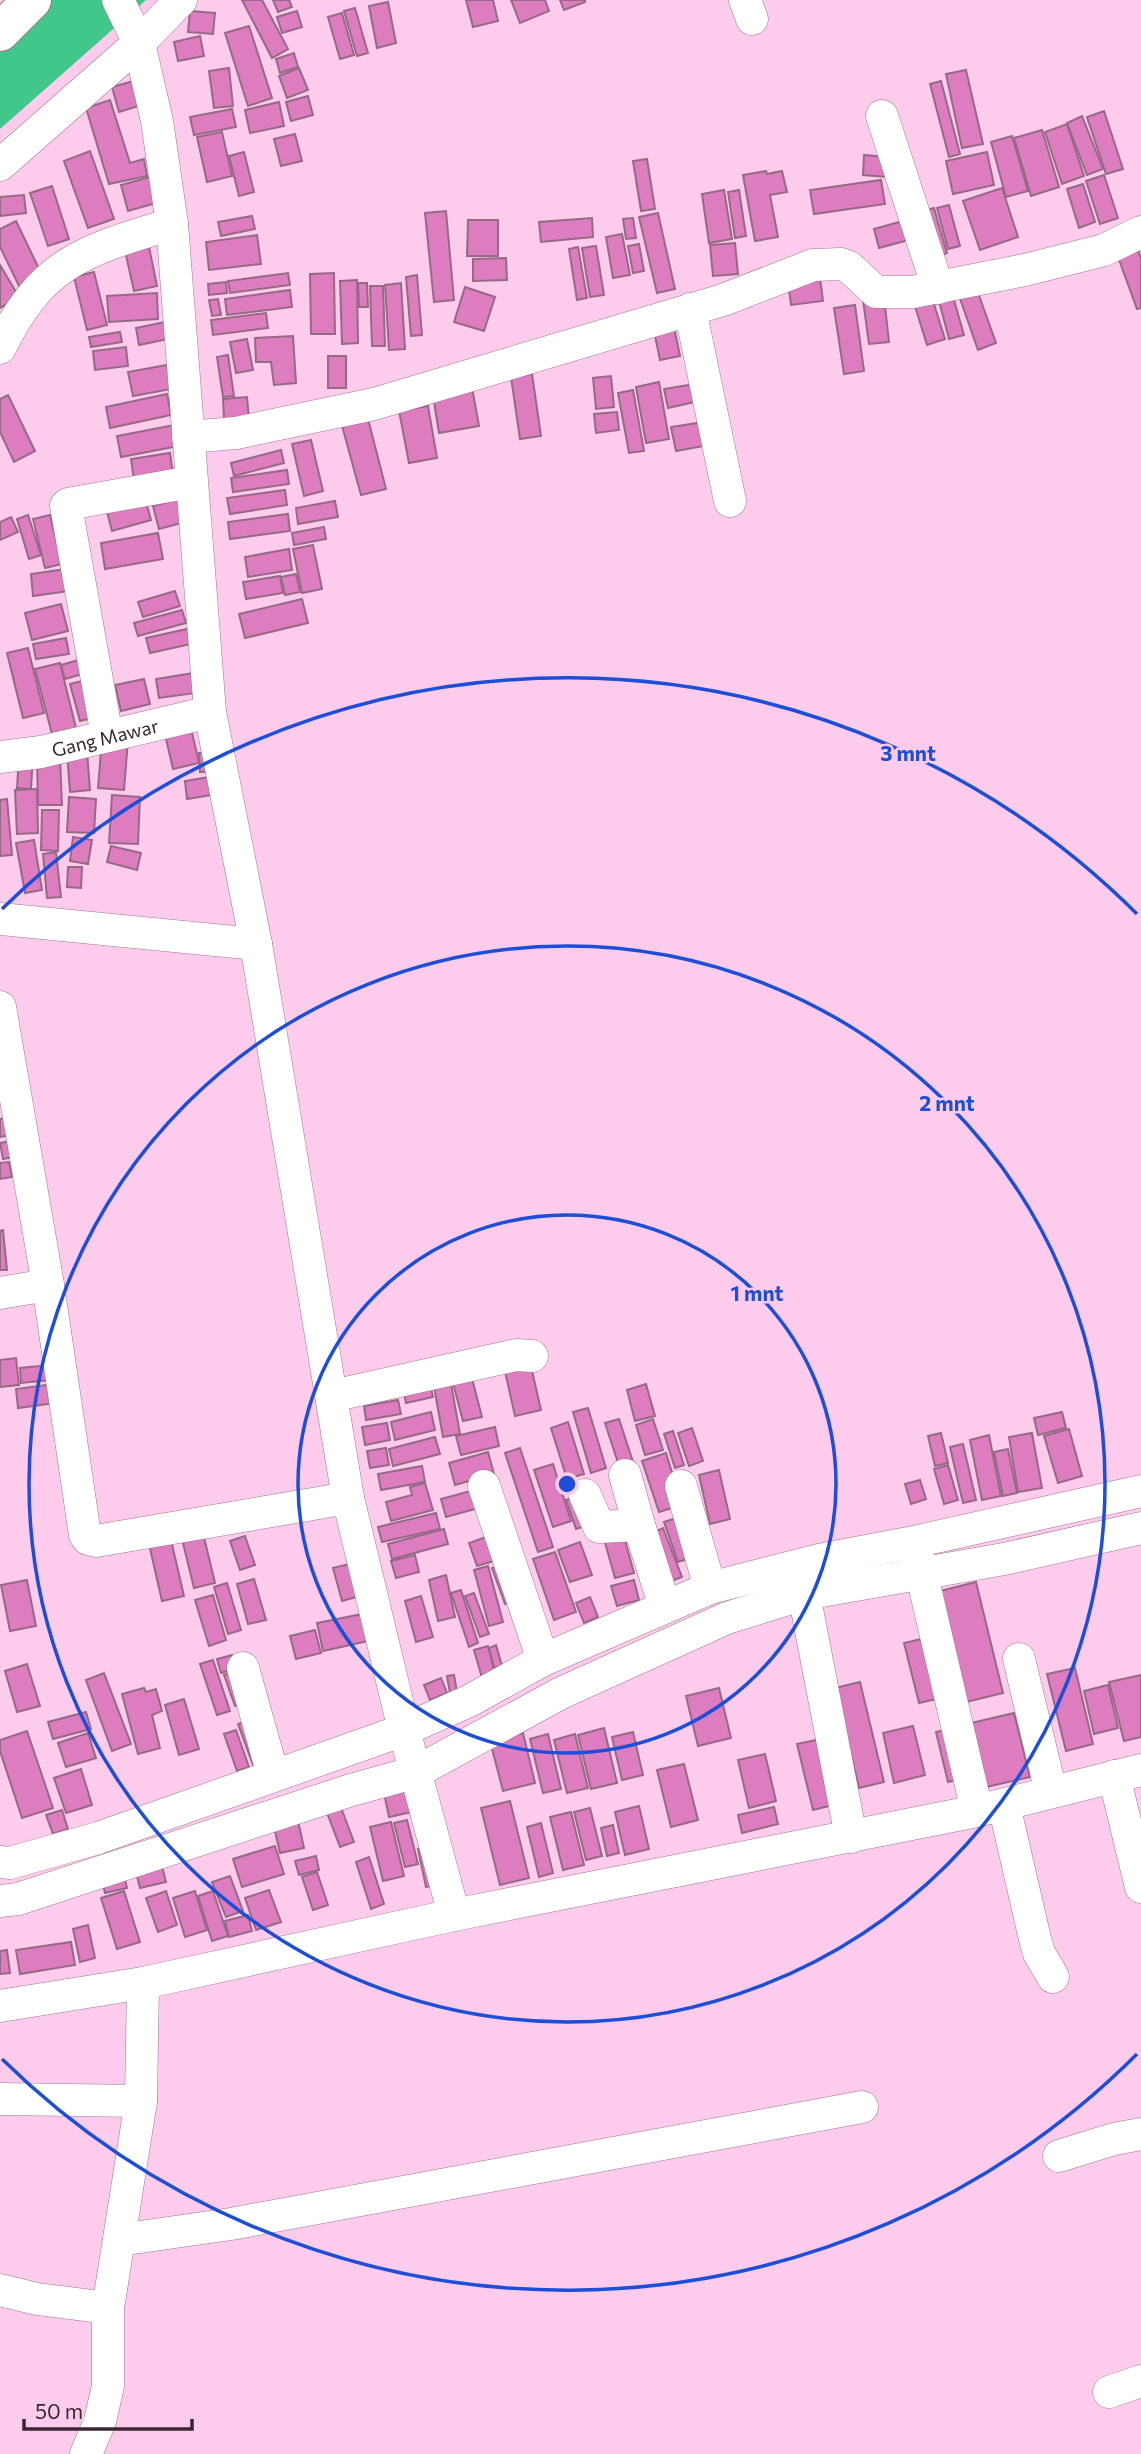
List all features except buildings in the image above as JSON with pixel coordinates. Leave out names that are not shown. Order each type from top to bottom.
[{"type":"main road","points":[[0,32],[32,0]]},
{"type":"street","points":[[118,0],[136,37],[157,121],[172,224],[210,712],[256,944],[348,1498],[410,1752],[454,1915]]},
{"type":"street","points":[[0,165],[136,37],[181,0]]},
{"type":"street","points":[[883,116],[938,288]]},
{"type":"street","points":[[0,348],[15,318],[38,289],[60,268],[100,246],[172,224]]},
{"type":"street","points":[[188,437],[236,433],[374,404],[723,300],[813,265],[841,264],[849,267],[876,292],[913,292],[1104,250],[1141,232]]},
{"type":"street","points":[[690,309],[730,501]]},
{"type":"street","points":[[107,736],[66,506],[191,482]]},
{"type":"street","name":"Gang Mawar","points":[[0,757],[41,752],[210,712]]},
{"type":"street","points":[[0,919],[256,944]]},
{"type":"street","points":[[1,1019],[9,1110],[48,1285],[82,1529],[88,1539],[96,1541],[348,1498]]},
{"type":"street","points":[[0,1293],[48,1285]]},
{"type":"street","points":[[332,1396],[516,1355],[532,1356]]},
{"type":"street","points":[[625,1475],[665,1607]]},
{"type":"street","points":[[484,1486],[543,1660]]},
{"type":"street","points":[[681,1486],[710,1588]]},
{"type":"street","points":[[121,1848],[273,1775],[342,1773],[410,1752],[469,1701],[543,1660],[710,1588],[825,1578],[918,1559],[1141,1491]]},
{"type":"street","points":[[585,1494],[599,1527],[639,1525]]},
{"type":"street","points":[[918,1559],[1004,1559],[1141,1528]]},
{"type":"street","points":[[918,1559],[991,1808],[1035,1939],[1053,1976]]},
{"type":"street","points":[[0,1900],[18,1899],[58,1868],[410,1752],[562,1693],[727,1618],[825,1578]]},
{"type":"street","points":[[825,1578],[851,1837]]},
{"type":"street","points":[[1019,1659],[1051,1792]]},
{"type":"street","points":[[243,1668],[273,1775]]},
{"type":"street","points":[[0,2006],[143,1983],[454,1915],[851,1837],[991,1808],[1127,1773],[1141,1886]]},
{"type":"street","points":[[0,1862],[58,1868]]},
{"type":"street","points":[[86,2454],[105,2404],[108,2386],[108,2308],[141,2101],[143,1983]]},
{"type":"street","points":[[1,2099],[141,2101]]},
{"type":"street","points":[[119,2240],[245,2221],[862,2107]]},
{"type":"street","points":[[1059,2156],[1141,2134]]},
{"type":"street","points":[[0,2290],[37,2299],[108,2308]]},
{"type":"street","points":[[1109,2392],[1141,2381]]},
{"type":"shaded area","points":[[46,0],[146,0],[0,129],[0,40]]}]
